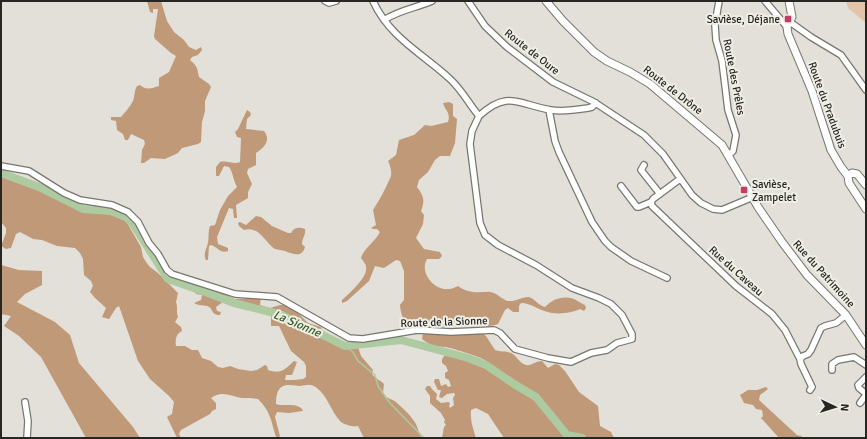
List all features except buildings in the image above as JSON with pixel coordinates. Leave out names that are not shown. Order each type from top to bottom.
[{"type":"street","points":[[325,1],[329,3],[336,1]]},
{"type":"street","points":[[373,1],[378,13],[391,30],[402,41],[450,79],[460,89],[479,116],[495,105],[512,100],[549,110],[575,110],[592,107],[596,103]]},
{"type":"street","points":[[384,20],[418,4],[432,1]]},
{"type":"street","name":"Route de Oure","points":[[468,1],[485,26],[507,47],[553,82],[596,103],[647,138],[663,154],[696,199],[713,209],[724,209],[753,197]]},
{"type":"street","name":"Route de Drône","points":[[546,1],[562,21],[594,52],[607,61],[639,76],[719,141],[729,155],[753,197]]},
{"type":"street","name":"Route des Prêles","points":[[719,1],[715,25],[716,40],[722,61],[728,110],[736,135],[733,150],[729,155]]},
{"type":"street","points":[[765,1],[789,25],[841,55],[866,90]]},
{"type":"street","name":"Route du Pradubuis","points":[[789,1],[792,17],[788,34],[814,97],[828,141],[837,160],[848,176],[849,182],[866,209]]},
{"type":"street","points":[[549,110],[555,141],[559,152],[596,229],[605,241],[620,254],[667,278]]},
{"type":"street","name":"Route de la Sionne","points":[[1,166],[29,172],[64,193],[80,200],[112,205],[128,212],[138,222],[149,243],[158,254],[167,270],[172,274],[235,294],[266,295],[277,297],[349,338],[363,339],[417,330],[451,332],[494,330],[500,333],[515,349],[548,358],[572,362],[591,353],[607,350],[617,343],[632,339],[632,334],[620,312],[611,304],[572,288],[536,266],[498,246],[485,235],[480,223],[470,144],[471,134],[479,116]]},
{"type":"street","points":[[644,165],[641,170],[660,194]]},
{"type":"street","points":[[848,176],[852,173],[856,174],[866,185]]},
{"type":"street","points":[[621,186],[639,208],[651,202],[652,199],[680,179]]},
{"type":"street","name":"Rue du Patrimoine","points":[[753,197],[780,240],[796,262],[846,315],[866,345]]},
{"type":"street","name":"Rue du Caveau","points":[[651,202],[654,208],[736,286],[772,314],[785,330],[800,359],[812,387],[810,390]]},
{"type":"street","points":[[800,359],[811,350],[821,328],[836,323],[846,315]]},
{"type":"street","points":[[832,370],[832,364],[835,362],[854,357],[866,365]]},
{"type":"street","points":[[860,403],[866,395],[858,387],[858,385],[866,377]]},
{"type":"street","points":[[25,402],[28,421],[27,438]]},
{"type":"shaded area","points":[[147,1],[161,1],[167,21],[174,32],[184,40],[189,47],[196,50],[201,47],[202,50],[198,55],[192,57],[190,60],[196,67],[199,77],[211,87],[205,101],[201,142],[182,148],[178,153],[165,159],[151,158],[144,163],[141,163],[142,150],[145,144],[144,140],[131,134],[128,140],[125,140],[123,134],[117,130],[116,121],[111,120],[111,117],[121,117],[133,101],[137,86],[140,85],[145,88],[150,88],[159,86],[159,78],[169,72],[176,56],[155,39],[154,36],[158,9],[153,9],[153,13],[150,12]]},
{"type":"shaded area","points":[[846,1],[866,1],[866,23],[848,8]]},
{"type":"shaded area","points":[[449,102],[453,104],[453,116],[457,119],[455,143],[450,156],[440,156],[435,160],[428,172],[419,180],[417,187],[423,199],[421,211],[424,215],[423,224],[416,238],[424,249],[440,252],[442,256],[439,259],[427,259],[425,269],[429,280],[433,284],[443,289],[450,289],[458,286],[472,292],[491,292],[508,301],[529,297],[545,307],[556,299],[571,298],[585,305],[586,308],[584,311],[580,309],[573,312],[552,313],[521,303],[519,306],[519,312],[513,312],[508,308],[505,310],[498,324],[482,327],[451,326],[425,328],[404,321],[400,305],[404,300],[404,271],[400,261],[396,260],[384,268],[375,266],[369,281],[347,301],[342,303],[342,300],[357,286],[363,277],[366,267],[361,258],[362,254],[380,232],[377,229],[371,228],[376,225],[373,210],[391,176],[391,168],[388,161],[396,155],[399,140],[414,135],[425,125],[431,126],[448,122],[448,114],[443,103]]},
{"type":"shaded area","points":[[247,110],[251,115],[247,119],[246,129],[264,131],[267,140],[264,146],[256,153],[256,165],[248,169],[247,173],[252,184],[248,192],[248,198],[236,205],[237,218],[234,218],[233,209],[229,208],[217,237],[218,244],[228,248],[228,251],[223,252],[211,245],[209,246],[208,260],[206,260],[205,254],[210,226],[215,225],[220,210],[228,196],[237,187],[229,167],[224,166],[219,176],[216,176],[216,167],[220,162],[240,162],[241,138],[237,137],[235,132]]},
{"type":"shaded area","points":[[5,174],[14,176],[70,206],[111,215],[126,221],[141,247],[143,257],[146,262],[178,293],[176,302],[178,317],[175,322],[181,327],[182,331],[176,337],[176,346],[185,346],[192,350],[198,350],[202,358],[211,361],[218,367],[223,368],[230,366],[251,371],[257,370],[265,365],[267,366],[268,370],[277,372],[283,370],[294,361],[297,362],[292,375],[286,375],[285,380],[303,379],[306,377],[306,366],[304,362],[291,351],[279,326],[271,326],[271,315],[223,302],[216,307],[217,311],[221,312],[220,315],[217,315],[213,313],[211,308],[194,303],[201,300],[202,295],[196,294],[194,291],[196,289],[211,294],[220,292],[234,299],[244,299],[250,296],[261,298],[260,305],[270,308],[286,305],[295,310],[308,323],[321,327],[323,333],[335,345],[343,347],[358,347],[361,356],[373,370],[372,374],[384,384],[383,393],[386,397],[396,402],[411,417],[422,438],[364,438],[358,426],[344,424],[340,421],[327,400],[315,386],[286,385],[278,390],[276,404],[293,405],[299,407],[303,411],[289,413],[277,412],[275,417],[280,436],[278,438],[276,437],[272,421],[266,408],[258,399],[219,394],[211,398],[216,403],[216,409],[210,414],[181,430],[179,434],[181,438],[177,438],[167,417],[172,414],[174,402],[150,379],[138,361],[119,306],[109,319],[102,317],[106,308],[90,292],[93,286],[91,281],[84,275],[83,259],[80,253],[75,248],[57,246],[42,240],[33,239],[20,232],[16,234],[11,248],[6,249],[1,246],[6,233],[6,228],[1,222],[1,178]]},
{"type":"shaded area","points":[[256,216],[261,217],[272,226],[288,233],[291,233],[297,228],[305,229],[302,244],[305,247],[302,253],[297,254],[275,249],[258,232],[249,229],[244,230],[239,226],[238,223],[240,222],[246,225]]},
{"type":"shaded area","points":[[1,265],[19,270],[42,271],[42,285],[25,294],[17,302],[55,322],[70,335],[79,363],[133,427],[140,438],[86,438],[41,357],[19,336],[4,326],[11,316],[1,314]]},
{"type":"shaded area","points":[[423,333],[482,333],[486,336],[495,350],[511,353],[526,365],[542,361],[548,368],[555,364],[559,365],[565,371],[579,392],[598,406],[600,426],[611,432],[614,438],[504,438],[488,414],[476,408],[471,410],[471,414],[476,438],[442,438],[444,427],[446,425],[444,422],[445,420],[441,413],[430,403],[430,396],[425,389],[427,386],[430,386],[437,394],[436,399],[441,403],[450,403],[450,408],[454,405],[454,393],[447,394],[442,398],[439,397],[441,390],[438,390],[434,382],[435,379],[439,379],[441,386],[446,384],[448,387],[451,386],[449,380],[445,378],[445,373],[448,371],[446,366],[442,363],[442,359],[445,355],[452,356],[464,358],[483,365],[486,361],[461,351],[430,344],[422,339]]},
{"type":"shaded area","points":[[766,387],[768,389],[760,395],[759,400],[797,435],[803,438],[779,438],[761,418],[763,416],[762,410],[756,409],[753,405],[744,403],[740,395],[748,390],[757,390]]},
{"type":"waterway","name":"La Sionne","points":[[1,173],[39,187],[83,209],[111,211],[126,217],[133,224],[168,279],[234,303],[282,315],[345,346],[401,340],[468,358],[486,365],[536,397],[567,435],[582,438]]},
{"type":"waterway","points":[[345,346],[353,352],[358,361],[375,375],[378,386],[389,402],[424,438]]},
{"type":"place","name":"Savièse, Déjane","points":[[788,19]]},
{"type":"place","name":"Savièse, Zampelet","points":[[744,190]]}]
